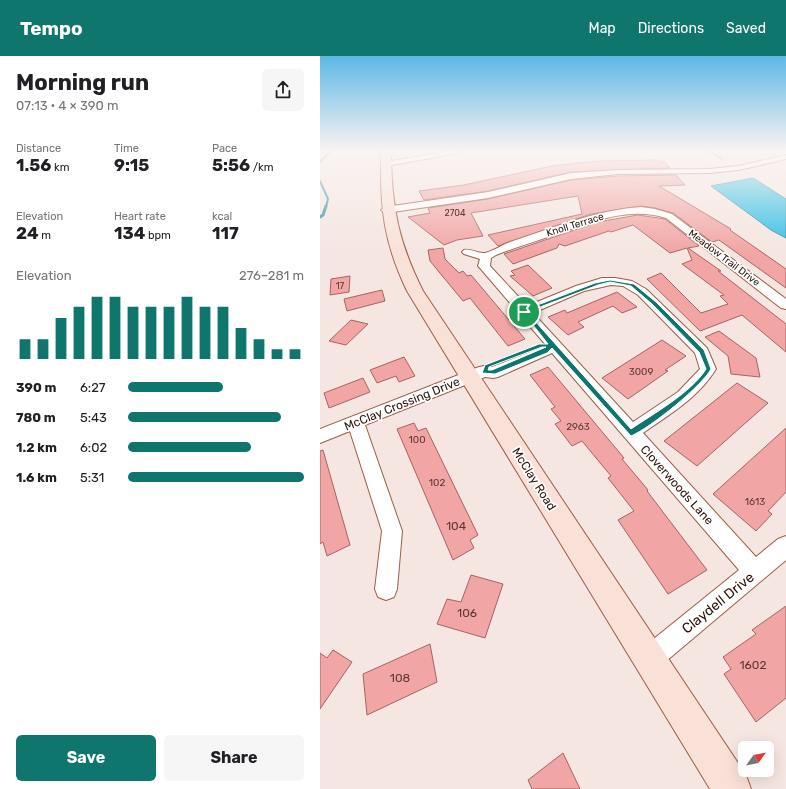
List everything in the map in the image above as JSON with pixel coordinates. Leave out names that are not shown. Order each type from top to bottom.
[{"type":"main road","name":"McClay Road","points":[[386,185],[386,210],[401,265],[428,313],[476,374],[649,659],[732,789]]},
{"type":"street","points":[[386,210],[488,195],[531,185]]},
{"type":"street","name":"Knoll Terrace","points":[[489,255],[600,216],[642,211],[661,213]]},
{"type":"street","name":"Meadow Trail Drive","points":[[661,213],[678,223],[786,305]]},
{"type":"street","points":[[468,252],[489,255]]},
{"type":"street","name":"Cloverwoods Lane","points":[[489,255],[484,266],[488,273],[755,572]]},
{"type":"street","points":[[524,312],[596,284],[610,281],[622,282],[633,285],[642,292],[702,352],[708,369],[704,377],[676,402],[631,433]]},
{"type":"street","name":"McClay Crossing Drive","points":[[320,436],[476,374],[493,372],[545,351],[552,345]]},
{"type":"street","points":[[355,422],[392,531],[386,589]]},
{"type":"street","name":"Claydell Drive","points":[[649,659],[786,546]]},
{"type":"water","points":[[764,185],[786,199],[786,238],[771,230],[711,186]]},
{"type":"building","points":[[462,185],[513,185],[488,191],[424,200],[419,191]]},
{"type":"building","points":[[548,185],[680,185],[659,186],[731,229],[730,230],[786,269],[786,288],[719,240],[712,242],[673,213],[655,208],[641,206],[591,214],[498,246],[488,235],[582,214],[578,196],[471,213],[483,236],[457,240],[444,245],[408,217],[430,213],[428,208],[488,199]]},
{"type":"building","points":[[638,215],[665,219],[699,246],[688,248],[721,271],[718,271],[786,324],[786,352],[742,315],[700,331],[647,279],[661,273],[701,313],[728,304],[720,296],[724,295],[682,264],[692,260],[687,248],[670,253],[633,225],[611,232],[609,231],[565,246],[559,244],[557,248],[513,264],[504,254],[598,222]]},
{"type":"building","points":[[443,248],[445,259],[459,273],[463,271],[467,276],[471,275],[525,339],[508,346],[470,298],[463,301],[430,261],[428,250]]},
{"type":"building","points":[[528,265],[552,288],[533,296],[510,276],[515,275],[511,271]]},
{"type":"building","points":[[350,276],[349,292],[330,295],[331,279]]},
{"type":"building","points":[[382,290],[385,301],[347,311],[344,299]]},
{"type":"building","points":[[617,292],[637,307],[622,313],[613,306],[578,322],[584,327],[568,335],[548,317],[565,310],[567,313]]},
{"type":"building","points":[[351,320],[368,324],[346,345],[329,341]]},
{"type":"building","points":[[719,331],[756,358],[760,377],[731,374],[728,356],[705,337]]},
{"type":"building","points":[[662,340],[686,356],[665,370],[668,371],[628,399],[602,378]]},
{"type":"building","points":[[404,357],[415,376],[399,382],[396,376],[377,383],[370,370]]},
{"type":"building","points":[[548,367],[624,458],[622,459],[648,490],[647,491],[707,570],[668,594],[618,520],[634,511],[608,478],[611,476],[582,441],[572,446],[555,424],[561,421],[551,409],[555,407],[530,375]]},
{"type":"building","points":[[363,378],[370,392],[329,408],[324,393]]},
{"type":"building","points":[[737,383],[768,403],[697,466],[664,441]]},
{"type":"building","points":[[414,423],[418,431],[426,428],[478,535],[470,540],[474,548],[453,560],[397,429]]},
{"type":"building","points":[[786,428],[786,492],[768,511],[772,514],[756,531],[713,494]]},
{"type":"building","points":[[323,450],[350,545],[327,556],[323,542],[320,544],[320,451]]},
{"type":"building","points":[[471,575],[503,584],[485,638],[437,624],[447,599],[461,602]]},
{"type":"building","points":[[786,606],[786,698],[756,722],[724,674],[731,669],[723,657],[756,634],[752,630]]},
{"type":"building","points":[[430,644],[437,682],[367,715],[363,674]]},
{"type":"building","points":[[333,650],[352,662],[320,709],[320,653],[327,658]]},
{"type":"building","points":[[563,753],[580,789],[532,789],[528,780]]},
{"type":"waterway","points":[[322,185],[328,199],[326,207]]},
{"type":"waterway","points":[[320,217],[323,215],[326,206]]},
{"type":"route","points":[[524,312],[552,345],[545,351],[493,372],[484,372],[487,366],[541,346],[552,345],[631,433],[676,402],[704,377],[708,369],[707,361],[702,352],[654,303],[633,285],[610,281],[596,284],[524,312]]}]
